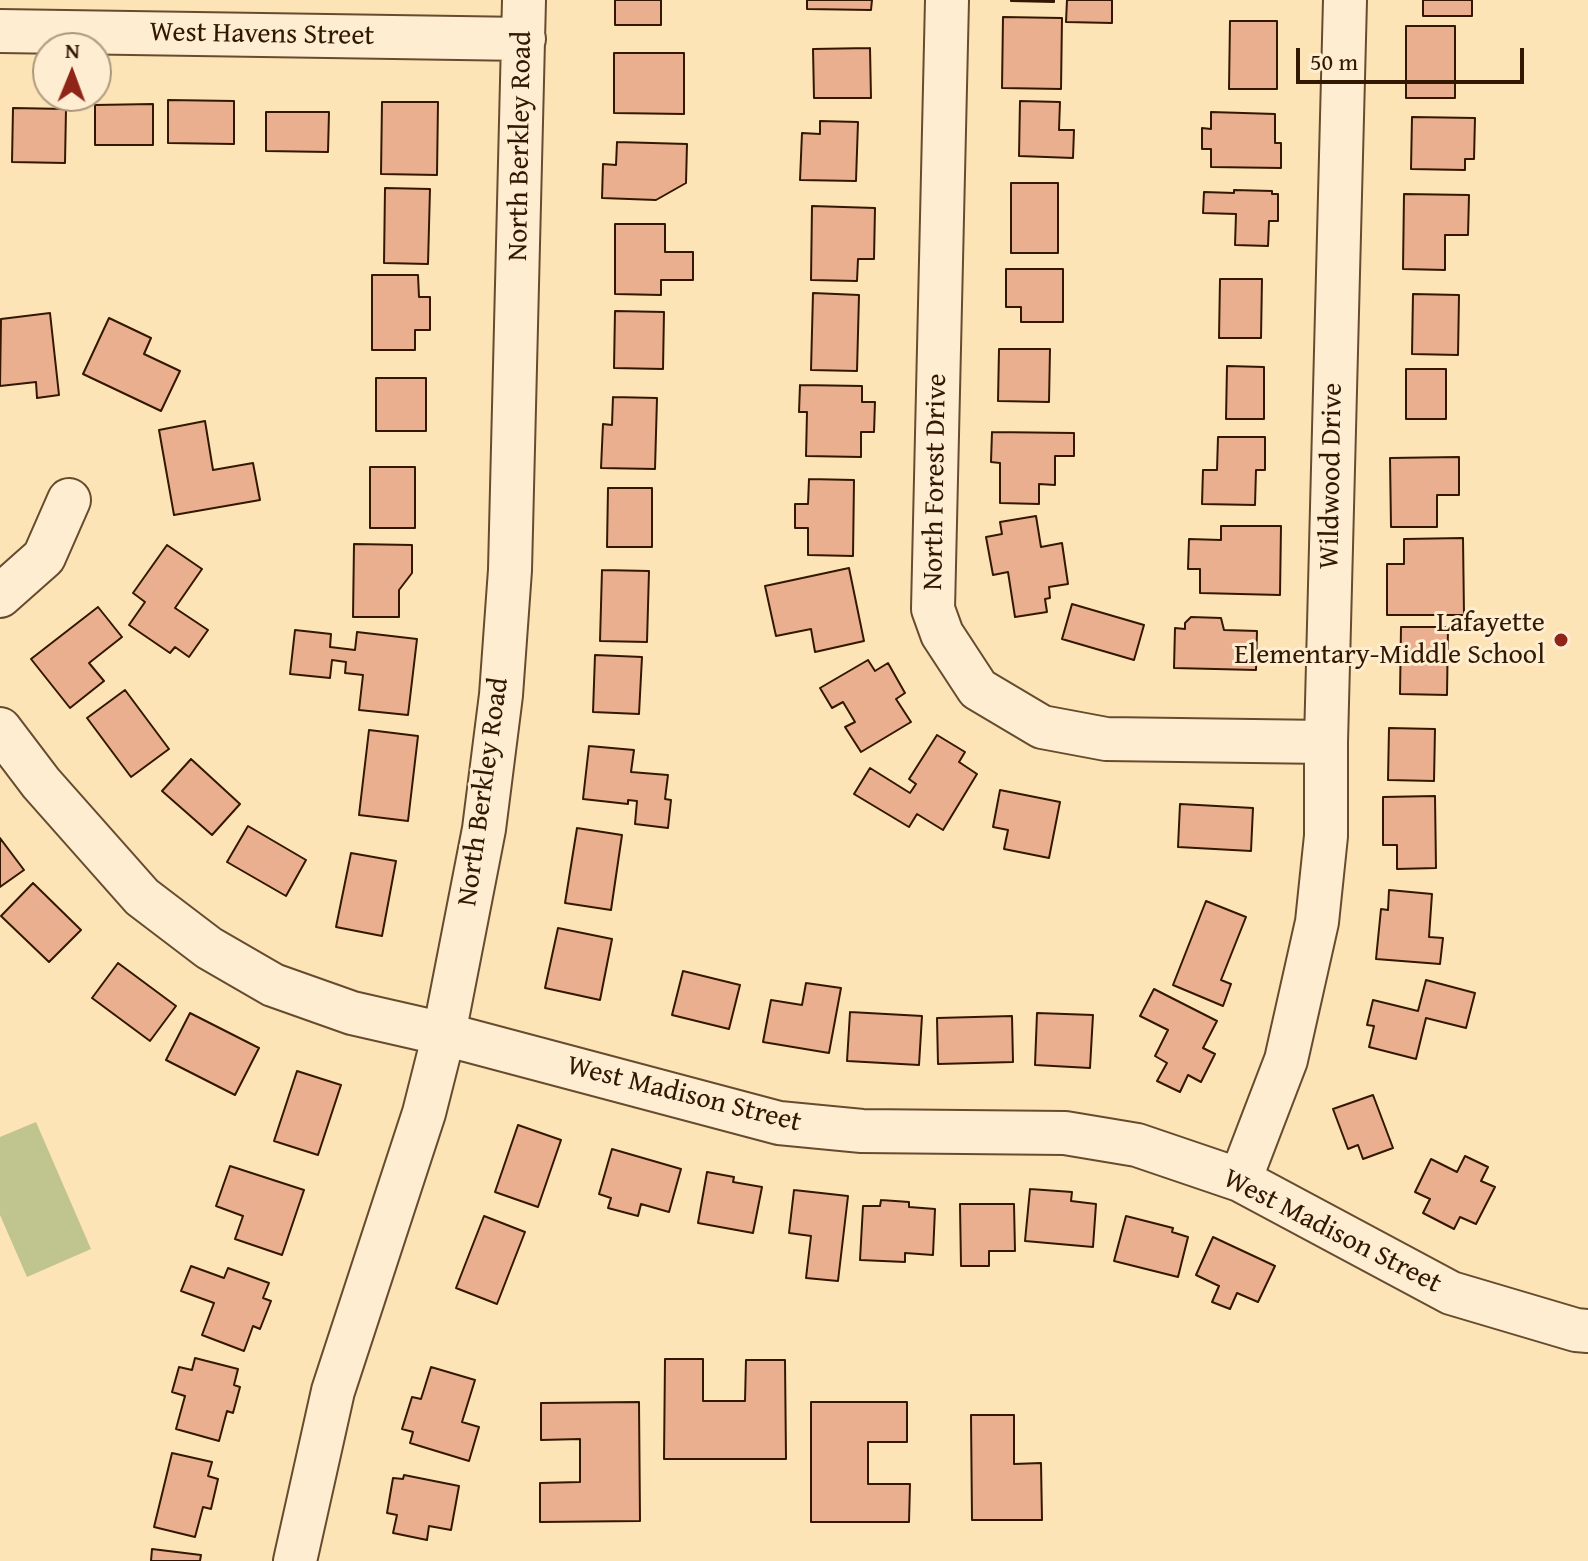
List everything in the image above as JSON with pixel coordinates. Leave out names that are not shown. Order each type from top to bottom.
[{"type":"street","name":"North Forest Drive","points":[[947,0],[933,609],[942,634],[978,689],[1042,727],[1106,739],[1326,742]]},
{"type":"street","name":"Wildwood Drive","points":[[1240,1180],[1286,1060],[1317,922],[1326,836],[1345,0]]},
{"type":"street","name":"West Havens Street","points":[[0,31],[103,16],[295,37],[524,20]]},
{"type":"street","name":"North Berkley Road","points":[[295,1561],[333,1391],[424,1113],[444,1034],[484,829],[501,695],[510,570],[524,20]]},
{"type":"street","points":[[0,596],[44,557],[69,500]]},
{"type":"street","name":"West Madison Street","points":[[0,729],[41,783],[142,897],[209,948],[273,985],[352,1013],[444,1034],[779,1123],[862,1131],[1065,1133],[1137,1145],[1240,1180],[1451,1293],[1588,1331]]},
{"type":"green space","points":[[36,1122],[91,1249],[27,1277],[0,1215],[0,1137]]},
{"type":"building","points":[[615,0],[661,0],[661,25],[615,25]]},
{"type":"building","points":[[807,0],[872,0],[871,10],[807,9]]},
{"type":"building","points":[[1054,0],[1054,2],[1011,1]]},
{"type":"building","points":[[1067,0],[1112,0],[1112,23],[1066,22]]},
{"type":"building","points":[[1423,0],[1472,0],[1472,16],[1423,16]]},
{"type":"building","points":[[1003,17],[1062,18],[1061,89],[1002,88]]},
{"type":"building","points":[[1230,21],[1277,21],[1277,89],[1229,89]]},
{"type":"building","points":[[1406,26],[1455,26],[1455,98],[1406,98]]},
{"type":"building","points":[[870,48],[871,98],[814,98],[813,49]]},
{"type":"building","points":[[614,53],[684,53],[684,114],[614,113]]},
{"type":"building","points":[[168,100],[234,101],[234,144],[168,143]]},
{"type":"building","points":[[1020,101],[1060,102],[1059,130],[1074,130],[1073,158],[1019,156]]},
{"type":"building","points":[[382,102],[438,102],[437,175],[381,174]]},
{"type":"building","points":[[153,104],[153,145],[95,145],[95,112],[112,112],[112,105]]},
{"type":"building","points":[[13,108],[32,108],[32,112],[66,112],[65,163],[12,162]]},
{"type":"building","points":[[266,112],[329,112],[328,152],[266,151]]},
{"type":"building","points":[[1211,112],[1275,114],[1275,143],[1281,143],[1281,168],[1211,167],[1211,149],[1202,149],[1202,128],[1211,129]]},
{"type":"building","points":[[1412,117],[1475,118],[1474,159],[1465,159],[1465,170],[1411,169]]},
{"type":"building","points":[[820,121],[858,122],[856,181],[800,180],[802,133],[820,134]]},
{"type":"building","points":[[617,142],[687,144],[686,183],[656,200],[602,198],[603,164],[616,165]]},
{"type":"building","points":[[1011,183],[1058,183],[1058,253],[1011,253]]},
{"type":"building","points":[[385,188],[430,189],[428,264],[384,263]]},
{"type":"building","points":[[1234,190],[1272,191],[1272,194],[1278,194],[1278,221],[1269,221],[1268,246],[1235,245],[1236,214],[1203,213],[1204,192],[1234,193]]},
{"type":"building","points":[[1404,194],[1469,195],[1468,235],[1445,235],[1445,270],[1403,269]]},
{"type":"building","points":[[812,206],[875,208],[874,259],[858,259],[857,281],[811,280]]},
{"type":"building","points":[[615,224],[665,224],[665,252],[693,252],[693,280],[661,280],[661,295],[615,294]]},
{"type":"building","points":[[1006,269],[1063,269],[1063,322],[1021,322],[1021,307],[1006,307]]},
{"type":"building","points":[[372,275],[418,275],[419,297],[430,297],[430,330],[415,330],[415,350],[372,350]]},
{"type":"building","points":[[1220,279],[1262,279],[1261,338],[1219,338]]},
{"type":"building","points":[[813,293],[859,295],[857,371],[811,370]]},
{"type":"building","points":[[1413,294],[1459,295],[1458,355],[1412,354]]},
{"type":"building","points":[[615,311],[664,312],[663,369],[614,368]]},
{"type":"building","points":[[50,313],[59,395],[37,398],[36,382],[0,386],[1,319]]},
{"type":"building","points":[[109,318],[151,338],[144,354],[180,371],[161,411],[83,374]]},
{"type":"building","points":[[999,349],[1050,349],[1049,402],[998,401]]},
{"type":"building","points":[[1227,366],[1264,367],[1264,419],[1226,419]]},
{"type":"building","points":[[1406,369],[1446,369],[1446,419],[1406,419]]},
{"type":"building","points":[[376,378],[426,378],[426,431],[376,431]]},
{"type":"building","points":[[800,385],[862,386],[862,402],[875,402],[874,432],[861,432],[861,457],[806,456],[807,412],[799,412]]},
{"type":"building","points":[[613,397],[657,398],[655,469],[601,468],[603,424],[612,425]]},
{"type":"building","points":[[205,421],[213,470],[253,463],[260,500],[174,515],[159,430]]},
{"type":"building","points":[[992,432],[1074,433],[1074,456],[1055,456],[1055,485],[1039,484],[1039,504],[1000,503],[1000,463],[991,462]]},
{"type":"building","points":[[1218,437],[1265,437],[1265,470],[1256,470],[1255,505],[1202,504],[1203,470],[1217,470]]},
{"type":"building","points":[[1459,457],[1459,495],[1437,495],[1437,527],[1391,527],[1390,458]]},
{"type":"building","points":[[370,467],[415,467],[415,528],[370,528]]},
{"type":"building","points":[[809,479],[854,480],[853,556],[808,555],[808,528],[795,528],[795,504],[808,504]]},
{"type":"building","points":[[608,488],[652,488],[652,547],[607,547]]},
{"type":"building","points":[[1036,516],[1041,547],[1062,543],[1068,584],[1049,587],[1050,598],[1045,599],[1047,612],[1015,617],[1008,572],[993,575],[986,537],[1002,534],[1000,522]]},
{"type":"building","points":[[1221,526],[1281,526],[1280,595],[1200,593],[1200,569],[1188,569],[1189,539],[1221,540]]},
{"type":"building","points":[[1463,538],[1464,615],[1387,615],[1387,564],[1404,564],[1404,539]]},
{"type":"building","points":[[354,544],[412,545],[412,573],[399,590],[399,617],[353,617]]},
{"type":"building","points":[[167,545],[202,569],[175,608],[208,630],[189,657],[175,647],[170,653],[129,625],[145,602],[133,593]]},
{"type":"building","points":[[849,568],[864,641],[815,652],[811,629],[776,636],[765,586]]},
{"type":"building","points":[[602,570],[649,571],[647,642],[600,641]]},
{"type":"building","points":[[1072,604],[1144,625],[1134,660],[1062,639]]},
{"type":"building","points":[[98,607],[122,637],[89,663],[104,681],[70,708],[31,659]]},
{"type":"building","points":[[1191,617],[1221,618],[1224,630],[1257,631],[1256,670],[1174,668],[1175,628],[1185,629],[1185,623]]},
{"type":"building","points":[[1401,627],[1448,627],[1447,695],[1400,694]]},
{"type":"building","points":[[295,630],[331,634],[330,647],[355,650],[357,632],[417,639],[408,715],[359,710],[363,675],[345,673],[346,662],[332,660],[330,678],[290,674]]},
{"type":"building","points":[[595,655],[642,657],[639,714],[593,712]]},
{"type":"building","points":[[868,660],[875,671],[888,663],[905,693],[896,699],[911,722],[861,752],[845,727],[855,722],[843,702],[832,708],[820,688]]},
{"type":"building","points":[[125,690],[169,749],[131,777],[87,718]]},
{"type":"building","points":[[1389,728],[1435,729],[1434,781],[1388,780]]},
{"type":"building","points":[[369,730],[418,736],[408,821],[359,815]]},
{"type":"building","points":[[937,735],[965,752],[959,762],[977,774],[943,830],[917,814],[909,827],[854,794],[870,768],[910,793],[916,784],[909,779]]},
{"type":"building","points":[[589,746],[634,750],[631,772],[668,775],[665,799],[671,800],[668,828],[635,824],[637,801],[628,800],[628,804],[583,799]]},
{"type":"building","points":[[191,759],[240,804],[212,835],[162,791]]},
{"type":"building","points":[[1000,790],[1060,802],[1049,858],[1004,849],[1008,830],[993,827]]},
{"type":"building","points":[[1435,796],[1436,868],[1397,869],[1397,845],[1383,845],[1383,797]]},
{"type":"building","points":[[1180,804],[1253,808],[1251,851],[1178,847]]},
{"type":"building","points":[[248,826],[306,860],[286,896],[227,862]]},
{"type":"building","points":[[577,828],[622,835],[611,910],[565,903]]},
{"type":"building","points":[[0,838],[24,870],[0,887]]},
{"type":"building","points":[[351,853],[396,861],[382,936],[336,927]]},
{"type":"building","points":[[33,883],[81,930],[49,962],[1,916]]},
{"type":"building","points":[[1389,890],[1432,894],[1429,937],[1443,938],[1440,964],[1376,959],[1381,909],[1388,910]]},
{"type":"building","points":[[1206,901],[1246,917],[1221,980],[1231,984],[1223,1006],[1173,985]]},
{"type":"building","points":[[558,928],[612,939],[600,1000],[545,988]]},
{"type":"building","points":[[118,963],[176,1006],[150,1041],[92,998]]},
{"type":"building","points":[[683,971],[740,985],[729,1029],[672,1015]]},
{"type":"building","points":[[1426,980],[1475,993],[1466,1028],[1426,1018],[1416,1059],[1369,1047],[1374,1026],[1367,1025],[1373,1000],[1418,1011]]},
{"type":"building","points":[[806,983],[841,988],[829,1053],[763,1042],[771,1000],[802,1005]]},
{"type":"building","points":[[1154,989],[1217,1021],[1203,1048],[1215,1054],[1201,1082],[1188,1075],[1180,1092],[1157,1081],[1167,1063],[1155,1056],[1168,1030],[1140,1016]]},
{"type":"building","points":[[850,1012],[922,1016],[919,1065],[847,1061]]},
{"type":"building","points":[[190,1013],[259,1048],[235,1095],[166,1060]]},
{"type":"building","points":[[1037,1013],[1093,1015],[1090,1068],[1035,1065]]},
{"type":"building","points":[[1012,1016],[1013,1062],[938,1064],[937,1018]]},
{"type":"building","points":[[297,1071],[341,1085],[318,1155],[274,1141]]},
{"type":"building","points":[[1373,1095],[1393,1148],[1363,1159],[1358,1145],[1348,1149],[1333,1109]]},
{"type":"building","points":[[518,1125],[561,1140],[538,1207],[495,1192]]},
{"type":"building","points":[[612,1149],[681,1169],[669,1212],[641,1204],[638,1216],[608,1208],[611,1198],[599,1194]]},
{"type":"building","points":[[1465,1156],[1488,1167],[1481,1181],[1495,1187],[1476,1224],[1460,1217],[1454,1229],[1423,1213],[1430,1199],[1415,1192],[1431,1159],[1457,1172]]},
{"type":"building","points":[[230,1166],[304,1190],[282,1255],[235,1239],[243,1216],[216,1206]]},
{"type":"building","points":[[707,1172],[734,1177],[733,1182],[762,1187],[753,1233],[698,1223]]},
{"type":"building","points":[[1030,1189],[1072,1192],[1071,1201],[1096,1204],[1093,1247],[1025,1241]]},
{"type":"building","points":[[794,1190],[848,1196],[838,1281],[806,1278],[811,1236],[789,1233]]},
{"type":"building","points":[[881,1200],[909,1202],[909,1207],[935,1209],[933,1255],[905,1253],[905,1262],[860,1260],[863,1206],[880,1206]]},
{"type":"building","points":[[960,1204],[1014,1204],[1015,1251],[989,1251],[989,1266],[961,1266]]},
{"type":"building","points":[[484,1216],[525,1232],[497,1304],[456,1288]]},
{"type":"building","points":[[1126,1216],[1173,1228],[1172,1232],[1188,1237],[1178,1277],[1114,1261]]},
{"type":"building","points":[[1213,1237],[1275,1266],[1258,1302],[1237,1293],[1230,1309],[1212,1302],[1219,1286],[1196,1275]]},
{"type":"building","points":[[191,1266],[224,1278],[228,1268],[269,1283],[263,1298],[271,1301],[260,1329],[253,1326],[244,1351],[202,1335],[214,1303],[181,1291]]},
{"type":"building","points":[[195,1358],[238,1369],[234,1385],[240,1387],[233,1413],[227,1411],[219,1441],[176,1429],[185,1396],[172,1392],[179,1367],[192,1370]]},
{"type":"building","points":[[665,1359],[703,1359],[703,1401],[745,1401],[746,1360],[785,1360],[786,1459],[664,1459]]},
{"type":"building","points":[[431,1367],[475,1380],[462,1422],[479,1427],[469,1461],[410,1443],[413,1432],[402,1429],[412,1397],[421,1399]]},
{"type":"building","points":[[639,1402],[640,1521],[540,1522],[540,1483],[580,1482],[580,1439],[541,1440],[541,1403]]},
{"type":"building","points":[[811,1402],[907,1402],[907,1442],[868,1442],[868,1484],[910,1484],[909,1522],[811,1522]]},
{"type":"building","points":[[971,1415],[1014,1415],[1014,1464],[1041,1463],[1042,1520],[972,1520]]},
{"type":"building","points":[[172,1453],[212,1462],[208,1476],[218,1479],[211,1509],[203,1507],[195,1537],[154,1527]]},
{"type":"building","points":[[404,1475],[459,1486],[451,1530],[429,1526],[427,1540],[393,1533],[397,1515],[387,1513],[393,1478],[403,1479]]},
{"type":"building","points":[[152,1549],[201,1555],[200,1561],[151,1561]]},
{"type":"place","name":"Lafayette Elementary-Middle School","points":[[1561,640]]}]
